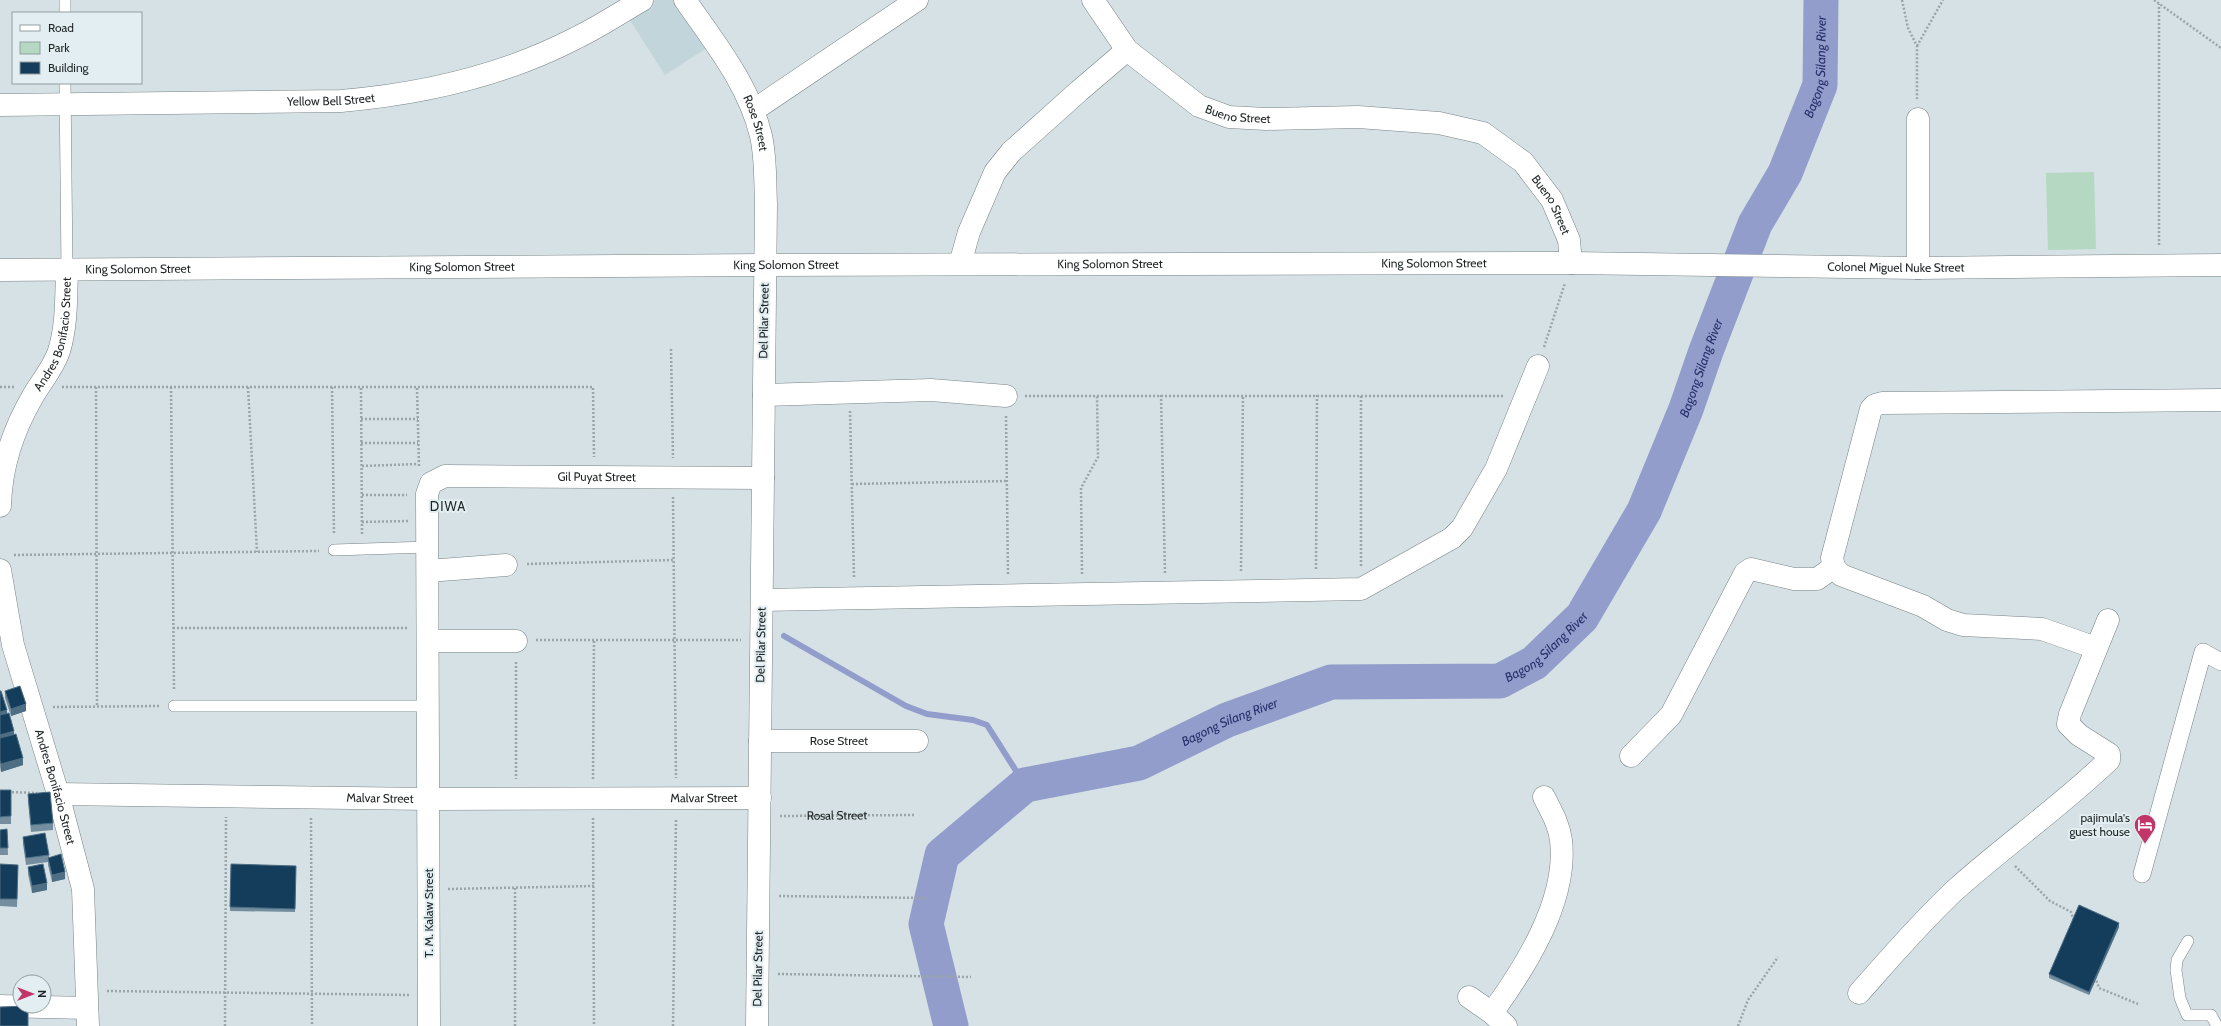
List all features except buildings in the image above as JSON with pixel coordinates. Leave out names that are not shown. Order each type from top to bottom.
[{"type":"street","name":"Yellow Bell Street","points":[[0,105],[341,101],[390,97],[475,78],[527,61],[577,38],[642,0]]},
{"type":"street","name":"Rose Street","points":[[685,0],[745,89],[754,110],[761,138],[764,169],[765,264]]},
{"type":"street","points":[[754,110],[917,0]]},
{"type":"street","name":"Bueno Street","points":[[1093,0],[1127,50],[1199,106],[1229,117],[1266,119],[1358,116],[1439,123],[1483,133],[1523,162],[1552,200],[1569,240],[1571,263]]},
{"type":"street","points":[[960,264],[969,232],[995,172],[1011,152],[1079,90],[1127,50]]},
{"type":"street","points":[[1918,119],[1918,268]]},
{"type":"street","name":"Colonel Miguel Nuke Street","points":[[1571,263],[1677,266],[1918,268],[2221,265]]},
{"type":"street","name":"King Solomon Street","points":[[0,270],[765,264],[1571,263]]},
{"type":"street","name":"Del Pilar Street","points":[[757,1026],[765,264]]},
{"type":"street","name":"Andres Bonifacio Street","points":[[0,506],[1,487],[8,453],[18,421],[58,353],[64,329],[67,270]]},
{"type":"street","points":[[762,600],[1361,589],[1452,538],[1462,528],[1496,469],[1538,366]]},
{"type":"street","points":[[764,395],[931,390],[1006,396]]},
{"type":"street","points":[[2096,648],[2042,630],[1971,627],[1957,624],[1923,606],[1841,575],[1834,567],[1832,558],[1867,431],[1869,415],[1875,405],[2221,400]]},
{"type":"street","name":"Gil Puyat Street","points":[[429,488],[445,476],[763,478]]},
{"type":"street","name":"T. M. Kalaw Street","points":[[429,488],[429,1026]]},
{"type":"street","name":"Andres Bonifacio Street","points":[[4,562],[6,646],[31,706],[58,794],[83,889],[87,1008]]},
{"type":"street","points":[[428,571],[506,565]]},
{"type":"street","points":[[1631,756],[1671,715],[1745,573],[1750,569],[1794,579],[1817,579],[1834,567]]},
{"type":"street","points":[[1859,993],[1919,925],[1955,890],[2002,853],[2079,788],[2109,760],[2109,754],[2079,735],[2068,724],[2070,714],[2108,620]]},
{"type":"street","points":[[428,634],[516,641]]},
{"type":"street","points":[[2142,874],[2203,652],[2221,662]]},
{"type":"street","name":"Rose Street","points":[[760,741],[917,741]]},
{"type":"street","name":"Malvar Street","points":[[58,794],[429,799],[676,798],[760,807]]},
{"type":"street","points":[[1469,997],[1499,1020],[1538,939],[1553,901],[1562,865],[1561,839],[1555,817],[1544,797]]},
{"type":"street","points":[[0,1006],[87,1008]]},
{"type":"lane","points":[[65,0],[65,12]]},
{"type":"lane","name":"Andres Bonifacio Street","points":[[65,84],[67,270]]},
{"type":"lane","points":[[334,550],[428,547]]},
{"type":"lane","points":[[174,706],[428,706]]},
{"type":"lane","points":[[2188,941],[2176,965],[2182,1004],[2188,1015],[2211,1015],[2216,1026]]},
{"type":"path","points":[[1902,0],[1908,28],[1917,46],[1918,119]]},
{"type":"path","points":[[1917,46],[1942,0]]},
{"type":"path","points":[[2154,0],[2221,48]]},
{"type":"path","points":[[2159,4],[2159,265]]},
{"type":"path","points":[[1538,366],[1571,263]]},
{"type":"path","points":[[672,349],[676,798],[673,1026]]},
{"type":"path","points":[[0,387],[593,387],[595,478]]},
{"type":"path","points":[[96,387],[97,706]]},
{"type":"path","points":[[31,706],[174,706],[171,387]]},
{"type":"path","points":[[248,387],[257,552]]},
{"type":"path","points":[[4,562],[96,554],[334,550],[332,387]]},
{"type":"path","points":[[361,388],[363,549]]},
{"type":"path","points":[[362,495],[429,488],[418,464],[417,388]]},
{"type":"path","points":[[849,393],[855,598]]},
{"type":"path","points":[[1082,594],[1081,488],[1098,457],[1097,395]]},
{"type":"path","points":[[1161,395],[1166,593]]},
{"type":"path","points":[[1241,591],[1244,395]]},
{"type":"path","points":[[1316,590],[1317,395]]},
{"type":"path","points":[[1008,595],[1006,396],[1527,396]]},
{"type":"path","points":[[1361,589],[1362,396]]},
{"type":"path","points":[[361,419],[418,419]]},
{"type":"path","points":[[361,443],[418,442]]},
{"type":"path","points":[[362,466],[418,464]]},
{"type":"path","points":[[852,484],[1007,481]]},
{"type":"path","points":[[362,522],[428,521]]},
{"type":"path","points":[[506,565],[674,560]]},
{"type":"path","points":[[173,628],[428,634]]},
{"type":"path","points":[[594,640],[594,1026]]},
{"type":"path","points":[[516,799],[516,641],[761,640]]},
{"type":"path","points":[[0,792],[58,794]]},
{"type":"path","points":[[225,1026],[226,796]]},
{"type":"path","points":[[311,798],[312,1026]]},
{"type":"path","name":"Rosal Street","points":[[760,807],[914,815]]},
{"type":"path","points":[[2002,853],[2050,901],[2071,912],[2076,926]]},
{"type":"path","points":[[429,890],[594,886]]},
{"type":"path","points":[[515,888],[515,1026]]},
{"type":"path","points":[[759,895],[926,898]]},
{"type":"path","points":[[1738,1026],[1748,1000],[1778,957]]},
{"type":"path","points":[[758,973],[971,977]]},
{"type":"path","points":[[2094,974],[2099,988],[2138,1004]]},
{"type":"path","points":[[87,1008],[225,993],[429,995]]},
{"type":"shaded area","points":[[655,0],[673,0],[705,49],[665,75],[628,17]]},
{"type":"green space","points":[[2094,172],[2096,249],[2048,250],[2046,173]]},
{"type":"waterway","name":"Bagong Silang River","points":[[951,1026],[926,924],[942,855],[1025,785],[1139,763],[1227,720],[1331,682],[1500,681],[1534,663],[1582,617],[1644,511],[1686,409],[1706,351],[1755,224],[1785,173],[1820,85],[1821,0]]},
{"type":"waterway","points":[[784,636],[906,706],[927,714],[973,720],[987,725],[1025,785]]},
{"type":"place","name":"pajimula's guest house","points":[[2145,844]]},
{"type":"district","name":"DIWA","points":[[448,506]]}]
